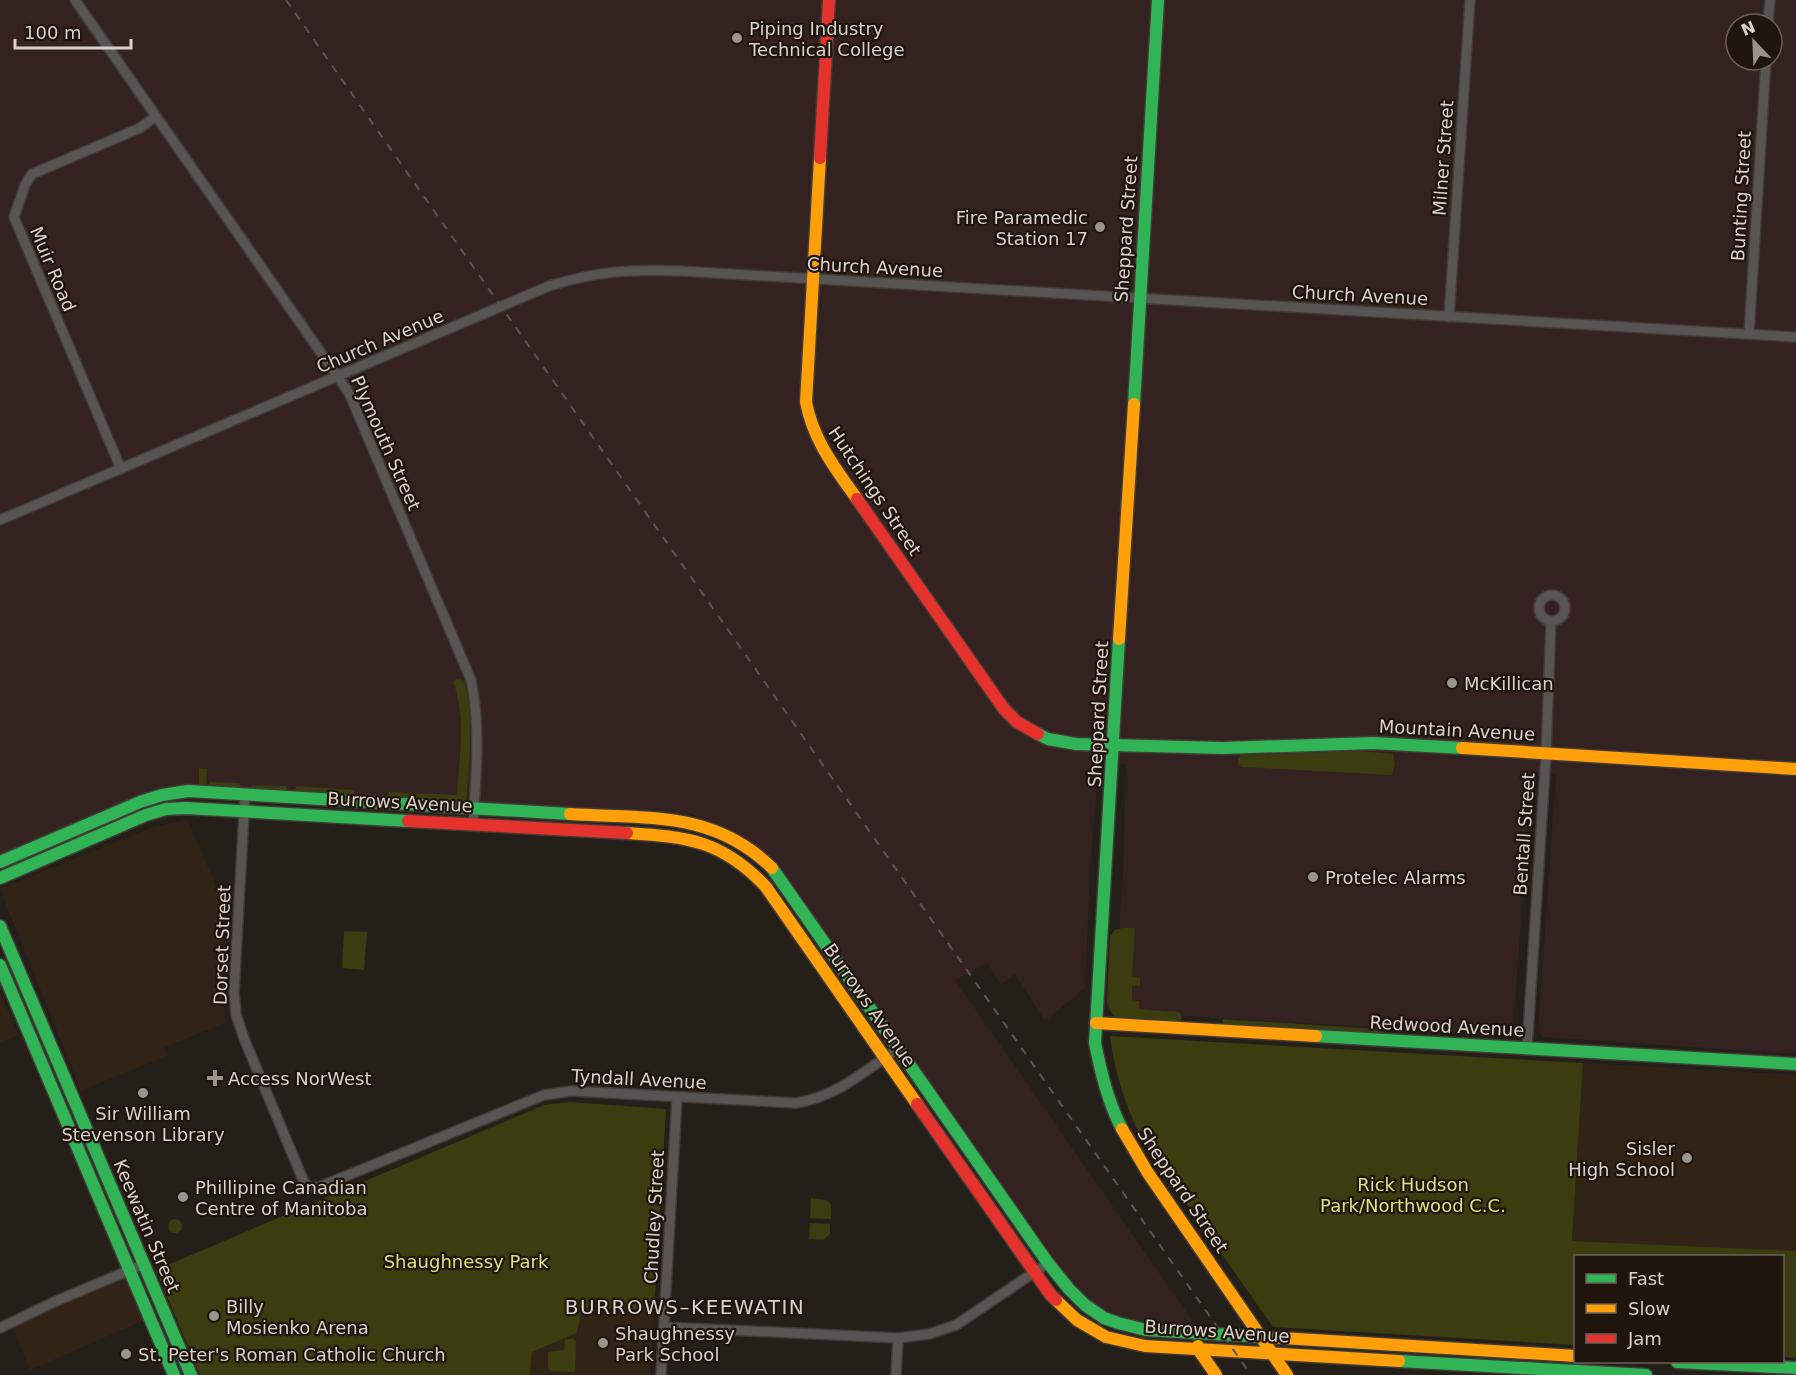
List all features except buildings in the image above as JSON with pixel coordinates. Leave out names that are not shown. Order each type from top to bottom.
[{"type":"street","name":"Plymouth Street","points":[[75,0],[349,393],[471,680],[477,709],[473,824]]},
{"type":"street","name":"Hutchings Street","points":[[829,0],[806,402],[809,422],[831,462],[1004,709],[1017,722],[1048,739],[1076,744],[1115,746]]},
{"type":"street","name":"Sheppard Street","points":[[1158,0],[1115,746],[1095,1043],[1098,1064],[1111,1107],[1125,1138],[1287,1375]]},
{"type":"street","name":"Milner Street","points":[[1449,317],[1470,0]]},
{"type":"street","name":"Bunting Street","points":[[1749,334],[1765,72]]},
{"type":"street","name":"Muir Road","points":[[121,469],[14,217],[25,185],[32,174],[141,128],[156,116]]},
{"type":"street","name":"Church Avenue","points":[[0,520],[549,286],[578,277],[636,269],[1796,337]]},
{"type":"street","name":"Bentall Street","points":[[1527,1049],[1546,754],[1551,621]]},
{"type":"street","name":"Mountain Avenue","points":[[1115,746],[1222,748],[1373,743],[1796,769]]},
{"type":"street","name":"Burrows Avenue","points":[[0,862],[162,795],[188,791],[678,821],[717,829],[752,850],[775,872],[1048,1263],[1066,1287],[1087,1307],[1112,1322],[1146,1330],[1574,1356]]},
{"type":"street","name":"Dorset Street","points":[[245,796],[234,991],[236,1015],[304,1182],[310,1188]]},
{"type":"street","name":"Burrows Avenue","points":[[0,878],[146,815],[166,809],[186,808],[674,836],[714,845],[728,852],[753,872],[766,887],[1050,1294],[1077,1320],[1106,1337],[1145,1346],[1544,1372],[1646,1375]]},
{"type":"street","points":[[95,822],[100,835]]},
{"type":"street","name":"Keewatin Street","points":[[0,926],[191,1375]]},
{"type":"street","name":"Keewatin Street","points":[[0,965],[174,1375]]},
{"type":"street","name":"Redwood Avenue","points":[[1096,1023],[1796,1064]]},
{"type":"street","name":"Tyndall Avenue","points":[[310,1188],[319,1187],[544,1095],[571,1091],[787,1104],[808,1101],[841,1088],[897,1049]]},
{"type":"street","name":"Chudley Street","points":[[661,1375],[677,1098]]},
{"type":"street","points":[[0,1328],[144,1263]]},
{"type":"street","points":[[664,1327],[898,1338],[929,1334],[956,1325],[1048,1263]]},
{"type":"street","points":[[1199,1334],[1198,1349],[1216,1375]]},
{"type":"street","points":[[896,1375],[898,1338]]},
{"type":"street","points":[[1544,1372],[1545,1354]]},
{"type":"street","points":[[1697,1363],[1796,1368]]},
{"type":"shaded area","points":[[0,0],[1796,0],[1796,1054],[1543,1037],[1538,1031],[1556,774],[1532,773],[1513,1030],[1503,1035],[1168,1015],[1114,1007],[1123,874],[1126,764],[1099,762],[1090,869],[1085,988],[1045,1021],[1015,974],[1001,985],[987,963],[955,980],[1194,1323],[1167,1325],[1135,1323],[1112,1315],[1094,1303],[1065,1273],[774,860],[734,830],[691,814],[189,786],[0,857]]},
{"type":"shaded area","points":[[187,819],[221,897],[226,939],[223,984],[226,1022],[164,1048],[168,1055],[81,1091],[0,889],[150,828]]},
{"type":"shaded area","points":[[0,992],[18,1035],[0,1043]]},
{"type":"shaded area","name":"Sisler High School","points":[[1583,1063],[1796,1075],[1796,1251],[1572,1241]]},
{"type":"shaded area","points":[[127,1274],[147,1319],[30,1370],[12,1326]]},
{"type":"shaded area","name":"Shaughnessy Park School","points":[[581,1308],[654,1310],[650,1375],[530,1375],[532,1352],[577,1333]]},
{"type":"green space","points":[[458,678],[464,681],[469,711],[470,741],[466,801],[457,804],[388,798],[389,792],[457,795],[461,724],[460,709],[453,682]]},
{"type":"green space","points":[[1361,751],[1393,754],[1395,765],[1392,775],[1242,767],[1238,764],[1241,755]]},
{"type":"green space","points":[[199,768],[207,769],[206,790],[199,788]]},
{"type":"green space","points":[[209,782],[239,783],[241,786],[238,790],[209,790]]},
{"type":"green space","points":[[251,785],[287,786],[286,794],[254,791]]},
{"type":"green space","points":[[296,786],[354,790],[356,797],[294,793]]},
{"type":"green space","points":[[1135,928],[1132,977],[1140,978],[1140,986],[1132,986],[1132,1000],[1139,1001],[1139,1009],[1179,1012],[1182,1017],[1180,1022],[1117,1018],[1110,1011],[1107,1002],[1110,936],[1115,930]]},
{"type":"green space","points":[[344,931],[367,932],[364,970],[342,968]]},
{"type":"green space","points":[[1222,1019],[1380,1029],[1381,1024],[1384,1030],[1382,1034],[1224,1025]]},
{"type":"green space","name":"Rick Hudson Park/Northwood C.C.","points":[[1110,1036],[1583,1063],[1572,1241],[1796,1251],[1796,1358],[1784,1357],[1784,1255],[1574,1255],[1574,1345],[1273,1327],[1146,1146],[1134,1123],[1116,1068]]},
{"type":"green space","name":"Shaughnessy Park","points":[[570,1102],[666,1109],[654,1310],[582,1308],[577,1333],[532,1352],[530,1375],[200,1375],[156,1270],[544,1105]]},
{"type":"green space","points":[[811,1198],[827,1200],[831,1205],[831,1219],[810,1218]]},
{"type":"green space","points":[[172,1219],[178,1219],[182,1226],[178,1233],[172,1233],[168,1229],[168,1223]]},
{"type":"green space","points":[[810,1223],[830,1224],[830,1234],[823,1240],[809,1239]]},
{"type":"green space","points":[[573,1338],[576,1341],[575,1370],[573,1372],[550,1371],[548,1352],[564,1350],[565,1340]]},
{"type":"railway","points":[[286,0],[1251,1375]]},
{"type":"traffic: fast","points":[[1134,404],[1158,0]]},
{"type":"traffic: fast","points":[[1119,639],[1095,1043],[1106,1087],[1122,1129]]},
{"type":"traffic: fast","points":[[1038,734],[1048,739],[1076,744],[1223,748],[1373,743],[1462,748]]},
{"type":"traffic: fast","points":[[0,862],[140,802],[162,795],[188,791],[570,814]]},
{"type":"traffic: fast","points":[[0,878],[146,815],[166,809],[186,808],[408,821]]},
{"type":"traffic: fast","points":[[772,868],[1048,1263],[1085,1305],[1104,1318],[1146,1330],[1266,1337]]},
{"type":"traffic: fast","points":[[0,926],[191,1375]]},
{"type":"traffic: fast","points":[[0,965],[174,1375]]},
{"type":"traffic: fast","points":[[1316,1036],[1796,1064]]},
{"type":"traffic: fast","points":[[1399,1361],[1646,1375]]},
{"type":"traffic: fast","points":[[1697,1363],[1796,1368]]},
{"type":"traffic: slow","points":[[820,158],[806,402],[819,441],[857,499]]},
{"type":"traffic: slow","points":[[1119,639],[1134,404]]},
{"type":"traffic: slow","points":[[1462,748],[1796,769]]},
{"type":"traffic: slow","points":[[570,814],[652,818],[702,827],[726,836],[750,849],[772,868]]},
{"type":"traffic: slow","points":[[627,833],[686,839],[703,844],[719,850],[750,871],[766,887],[917,1104]]},
{"type":"traffic: slow","points":[[1096,1023],[1316,1036]]},
{"type":"traffic: slow","points":[[1122,1129],[1148,1173],[1287,1375]]},
{"type":"traffic: slow","points":[[1056,1300],[1077,1320],[1106,1337],[1145,1346],[1399,1361]]},
{"type":"traffic: slow","points":[[1266,1337],[1574,1356]]},
{"type":"traffic: slow","points":[[1198,1346],[1216,1375]]},
{"type":"traffic: jam","points":[[820,158],[829,0]]},
{"type":"traffic: jam","points":[[857,499],[1004,709],[1017,722],[1038,734]]},
{"type":"traffic: jam","points":[[408,821],[627,833]]},
{"type":"traffic: jam","points":[[917,1104],[1056,1300]]},
{"type":"place","name":"Piping Industry Technical College","points":[[737,38]]},
{"type":"place","name":"Fire Paramedic Station 17","points":[[1100,227]]},
{"type":"place","name":"McKillican","points":[[1452,683]]},
{"type":"place","name":"Protelec Alarms","points":[[1313,877]]},
{"type":"place","name":"Access NorWest","points":[[215,1078]]},
{"type":"place","name":"Sir William Stevenson Library","points":[[143,1093]]},
{"type":"place","name":"Sisler High School","points":[[1687,1158]]},
{"type":"place","name":"Phillipine Canadian Centre of Manitoba","points":[[183,1197]]},
{"type":"place","name":"Billy Mosienko Arena","points":[[214,1316]]},
{"type":"place","name":"Shaughnessy Park School","points":[[603,1343]]},
{"type":"place","name":"St. Peter's Roman Catholic Church","points":[[126,1354]]},
{"type":"district","name":"BURROWS–KEEWATIN","points":[[685,1307]]}]
